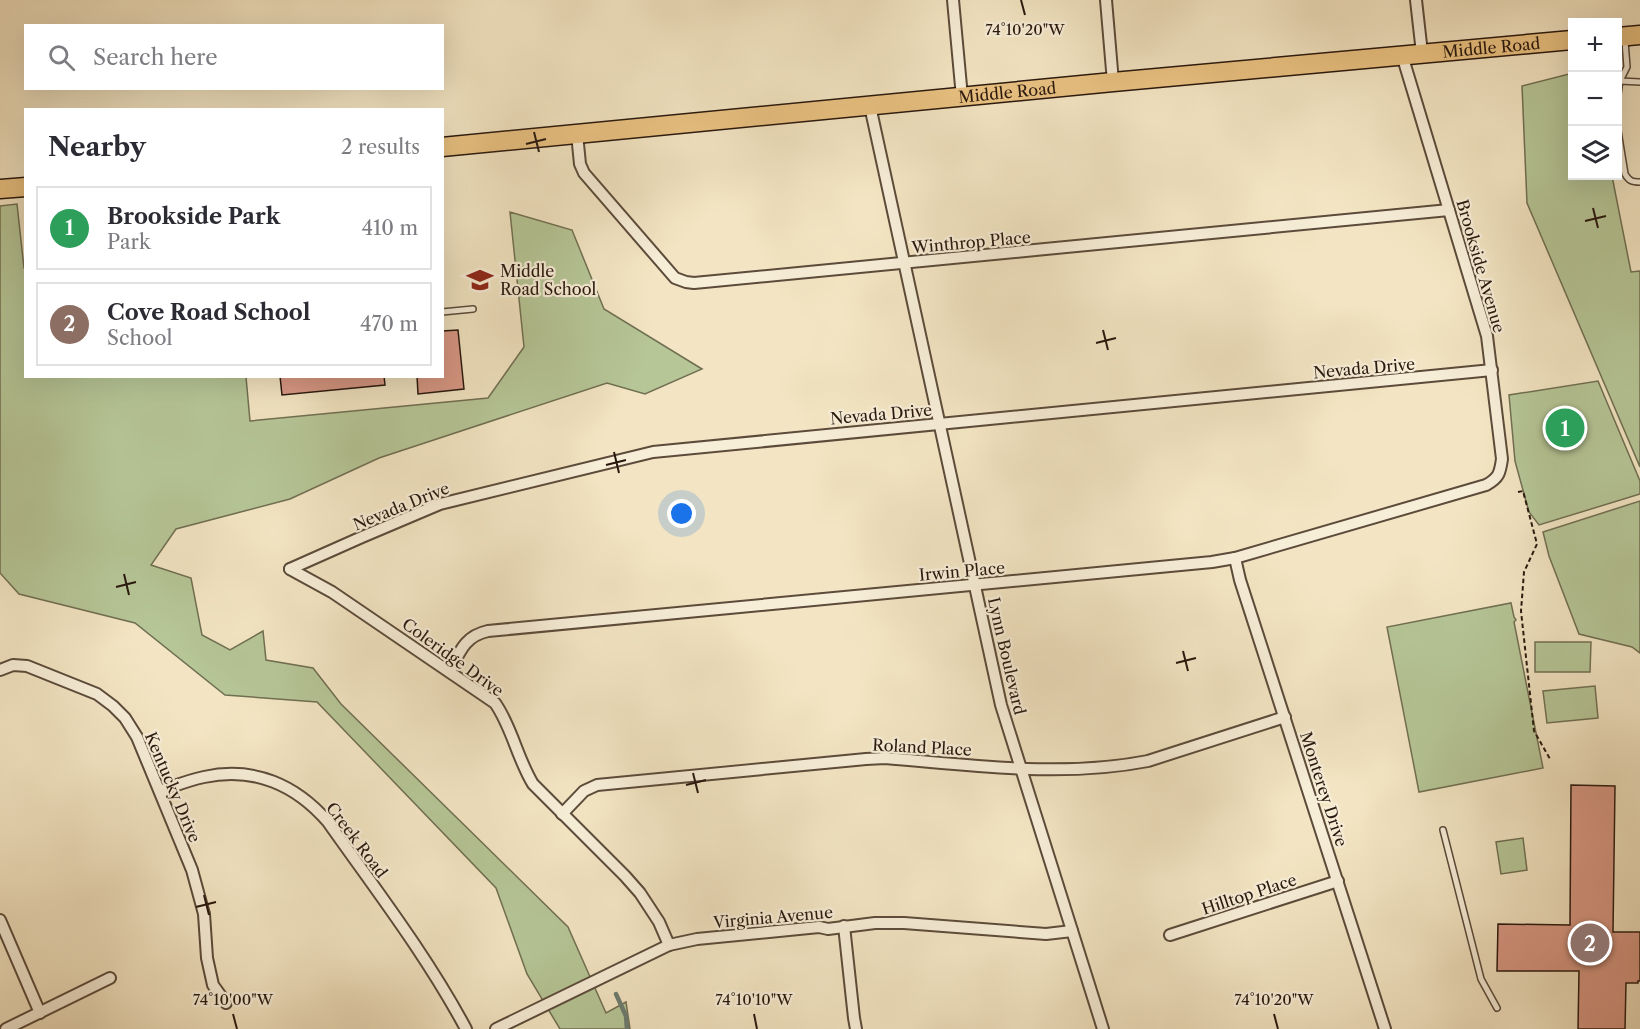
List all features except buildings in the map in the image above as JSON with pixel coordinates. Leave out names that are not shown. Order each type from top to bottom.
[{"type":"main road","name":"Middle Road","points":[[444,147],[1568,40]]},
{"type":"main road","points":[[0,189],[24,187]]},
{"type":"street","points":[[953,0],[962,96]]},
{"type":"street","points":[[1106,0],[1113,82]]},
{"type":"street","points":[[1416,0],[1422,53]]},
{"type":"street","name":"Brookside Avenue","points":[[1402,55],[1487,336],[1502,459],[1501,470],[1495,480],[1486,485]]},
{"type":"street","name":"Lynn Boulevard","points":[[870,106],[1001,705],[1102,1029]]},
{"type":"street","name":"Winthrop Place","points":[[577,134],[580,164],[584,173],[675,278],[694,283],[1449,210]]},
{"type":"street","name":"Nevada Drive","points":[[290,569],[440,504],[653,452],[1492,370]]},
{"type":"street","name":"Irwin Place","points":[[450,671],[461,649],[470,638],[488,631],[1235,558],[1486,485]]},
{"type":"street","name":"Monterey Drive","points":[[1235,558],[1240,580],[1385,1029]]},
{"type":"street","name":"Coleridge Drive","points":[[290,569],[332,592],[495,703],[503,714],[525,772],[538,792],[562,813],[640,893],[659,922],[669,945]]},
{"type":"street","name":"Kentucky Drive","points":[[0,670],[13,665],[27,666],[97,694],[125,718],[137,737],[192,870],[204,914],[207,958],[213,985],[226,1003]]},
{"type":"street","name":"Roland Place","points":[[562,813],[584,791],[597,785],[866,759],[885,758],[1054,770],[1128,765],[1148,761],[1285,717]]},
{"type":"street","name":"Creek Road","points":[[160,791],[201,777],[237,773],[272,780],[305,799],[328,822],[429,965],[466,1029]]},
{"type":"street","name":"Hilltop Place","points":[[1170,935],[1338,881]]},
{"type":"street","points":[[0,920],[40,1013]]},
{"type":"street","name":"Virginia Avenue","points":[[496,1029],[669,945],[697,939],[819,927],[828,929],[875,922],[1046,934],[1072,930]]},
{"type":"street","points":[[844,926],[856,1029]]},
{"type":"street","points":[[6,1029],[110,978]]},
{"type":"lane","points":[[1622,74],[1627,67],[1627,36]]},
{"type":"lane","points":[[1622,79],[1640,82]]},
{"type":"lane","points":[[1622,158],[1628,179],[1632,182],[1640,182]]},
{"type":"lane","points":[[444,312],[473,309]]},
{"type":"lane","points":[[1443,830],[1481,979],[1497,1008]]},
{"type":"path","points":[[1518,492],[1523,491],[1537,544],[1524,572],[1521,611],[1534,731],[1550,759]]},
{"type":"green space","points":[[1568,74],[1568,180],[1613,180],[1631,272],[1640,271],[1640,467],[1527,203],[1522,86]]},
{"type":"green space","points":[[17,204],[24,268],[24,378],[246,378],[250,421],[488,398],[524,347],[510,212],[572,230],[604,309],[702,369],[645,394],[607,383],[379,458],[290,499],[176,529],[151,565],[191,578],[202,635],[230,650],[263,631],[266,660],[313,668],[341,704],[568,927],[606,1013],[626,1002],[630,1029],[560,1029],[527,974],[496,888],[317,702],[225,695],[135,623],[19,594],[0,573],[0,206]]},
{"type":"green space","points":[[1598,381],[1640,481],[1640,494],[1539,525],[1529,512],[1515,461],[1509,395]]},
{"type":"green space","points":[[1640,501],[1640,653],[1632,647],[1579,634],[1549,556],[1543,532]]},
{"type":"green space","points":[[1511,603],[1543,768],[1419,792],[1387,627]]},
{"type":"green space","points":[[1535,642],[1591,642],[1590,672],[1535,672]]},
{"type":"green space","points":[[1595,686],[1598,718],[1547,723],[1543,691]]},
{"type":"green space","points":[[1523,838],[1527,870],[1501,874],[1496,842]]},
{"type":"waterway","points":[[616,994],[626,1016],[627,1029]]},
{"type":"place","name":"Middle Road School","points":[[480,280]]},
{"type":"place","name":"Brookside Park","points":[[1565,428]]},
{"type":"place","name":"Cove Road School","points":[[1590,943]]}]
